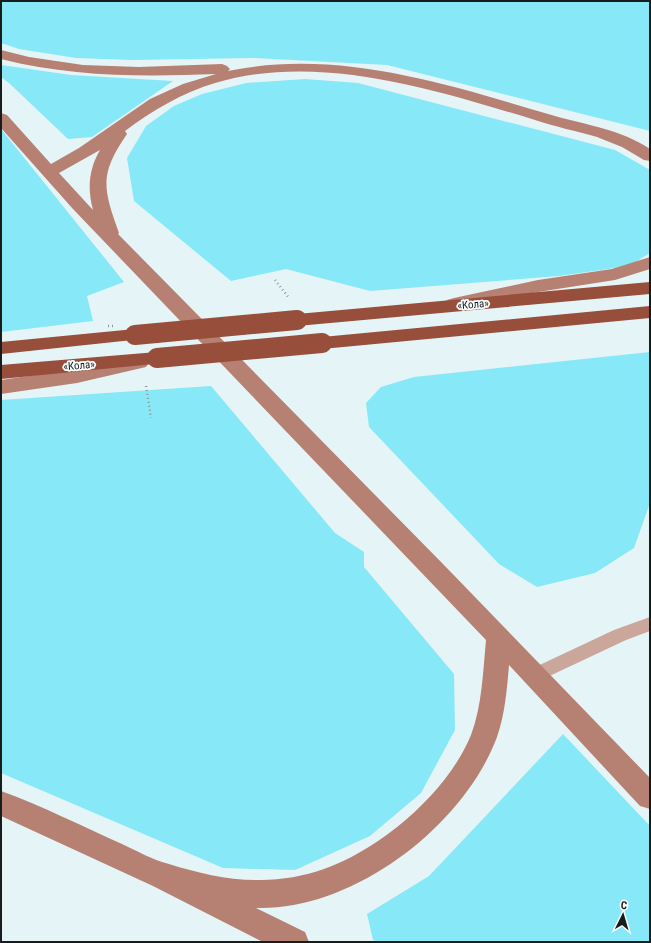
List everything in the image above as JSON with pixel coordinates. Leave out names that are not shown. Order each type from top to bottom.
[{"type":"highway","name":"«Кола»","points":[[1,348],[135,335],[295,312],[446,306],[650,288]]},
{"type":"highway","name":"«Кола»","points":[[1,372],[650,312]]},
{"type":"main road","points":[[1,54],[49,65],[112,70],[156,71],[299,66],[327,68],[374,75],[423,85],[540,117],[617,140],[631,145],[650,156]]},
{"type":"main road","points":[[49,172],[86,151],[149,107],[173,94],[200,83],[225,76],[279,69],[353,72]]},
{"type":"main road","points":[[540,117],[650,143]]},
{"type":"main road","points":[[1,118],[49,172],[499,637],[650,797]]},
{"type":"main road","points":[[111,236],[98,198],[96,189],[97,175],[107,150],[130,120]]},
{"type":"main road","points":[[446,306],[505,292],[616,274],[650,263]]},
{"type":"main road","points":[[1,387],[77,376],[156,358]]},
{"type":"main road","points":[[163,876],[201,886],[262,894],[309,887],[332,880],[355,870],[378,857],[412,832],[445,800],[472,763],[483,737],[489,717],[499,637]]},
{"type":"main road","points":[[1,803],[163,876],[294,942]]},
{"type":"lane","points":[[535,675],[620,635],[650,624]]},
{"type":"path","points":[[275,280],[295,312]]},
{"type":"path","points":[[146,386],[151,418]]},
{"type":"shaded area","points":[[1,1],[650,1],[650,131],[387,65],[252,58],[133,60],[76,58],[19,49],[1,43]]},
{"type":"shaded area","points":[[1,65],[71,75],[173,81],[92,137],[68,139],[1,77]]},
{"type":"shaded area","points":[[305,79],[358,83],[615,150],[650,170],[650,253],[629,266],[559,276],[370,291],[286,269],[231,281],[134,201],[127,158],[146,126],[174,106],[202,94],[246,83]]},
{"type":"shaded area","points":[[1,129],[124,282],[87,296],[93,321],[1,332]]},
{"type":"shaded area","points":[[650,352],[650,503],[634,548],[595,573],[537,587],[499,564],[369,427],[366,403],[381,387],[414,377]]},
{"type":"shaded area","points":[[211,386],[335,533],[364,552],[364,567],[454,674],[455,730],[421,793],[370,836],[295,870],[223,868],[1,773],[1,400]]},
{"type":"shaded area","points":[[563,734],[650,826],[650,942],[379,942],[373,940],[367,914],[429,876]]}]
